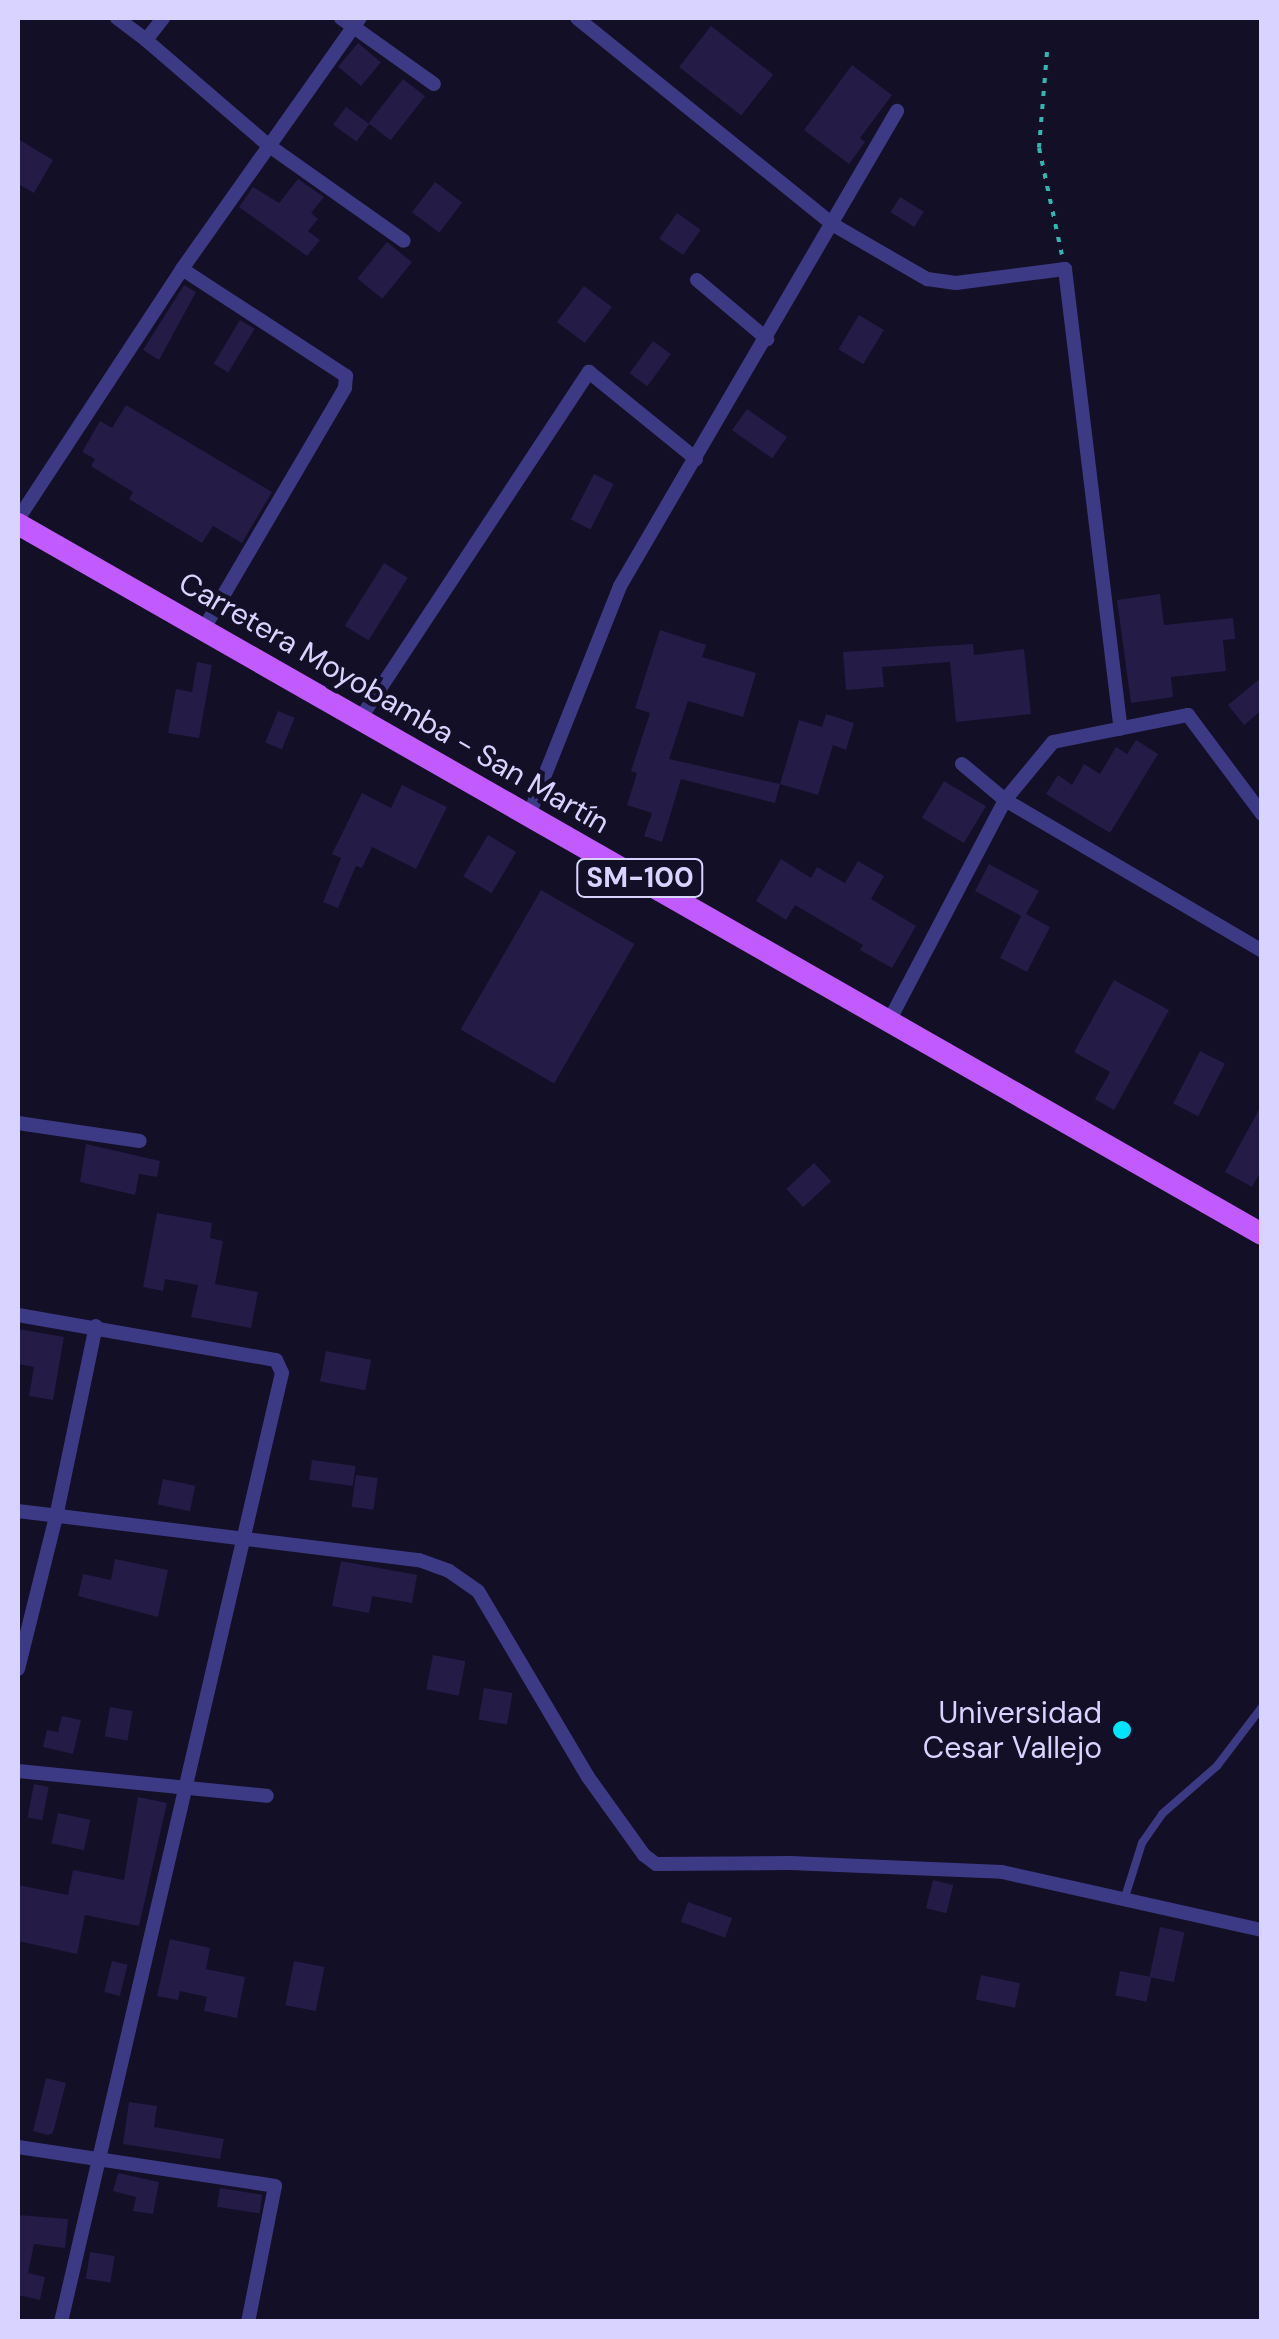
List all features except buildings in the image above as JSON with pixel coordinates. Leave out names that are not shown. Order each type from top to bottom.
[{"type":"main road","name":"Carretera Moyobamba - San Martín","points":[[18,522],[1262,1234]]},
{"type":"street","points":[[116,18],[268,145],[404,241]]},
{"type":"street","points":[[146,40],[163,18]]},
{"type":"street","points":[[577,18],[832,224],[926,279],[943,282],[1066,269],[1122,728]]},
{"type":"street","points":[[18,522],[182,269],[351,21],[434,84]]},
{"type":"street","points":[[528,814],[620,586],[897,111]]},
{"type":"street","points":[[182,269],[346,376],[345,388],[204,628]]},
{"type":"street","points":[[696,280],[767,339]]},
{"type":"street","points":[[360,719],[588,372],[696,459]]},
{"type":"street","points":[[889,1021],[1005,800],[1053,742],[1183,715],[1192,717],[1262,814]]},
{"type":"street","points":[[962,764],[1005,800],[1262,950]]},
{"type":"street","points":[[18,1123],[140,1140]]},
{"type":"street","points":[[18,1315],[276,1360],[282,1366],[187,1790],[60,2322]]},
{"type":"street","points":[[18,1669],[56,1517],[96,1326]]},
{"type":"street","points":[[18,1512],[419,1560],[448,1571],[478,1591],[588,1777],[656,1864],[790,1863],[1002,1872],[1262,1930]]},
{"type":"street","points":[[18,1770],[267,1796]]},
{"type":"street","points":[[18,2147],[275,2186],[248,2322]]},
{"type":"lane","points":[[1125,1897],[1142,1843],[1162,1814],[1217,1766],[1262,1707]]},
{"type":"path","points":[[1047,52],[1039,148],[1066,269]]},
{"type":"place","name":"Universidad Cesar Vallejo","points":[[1122,1730]]}]
